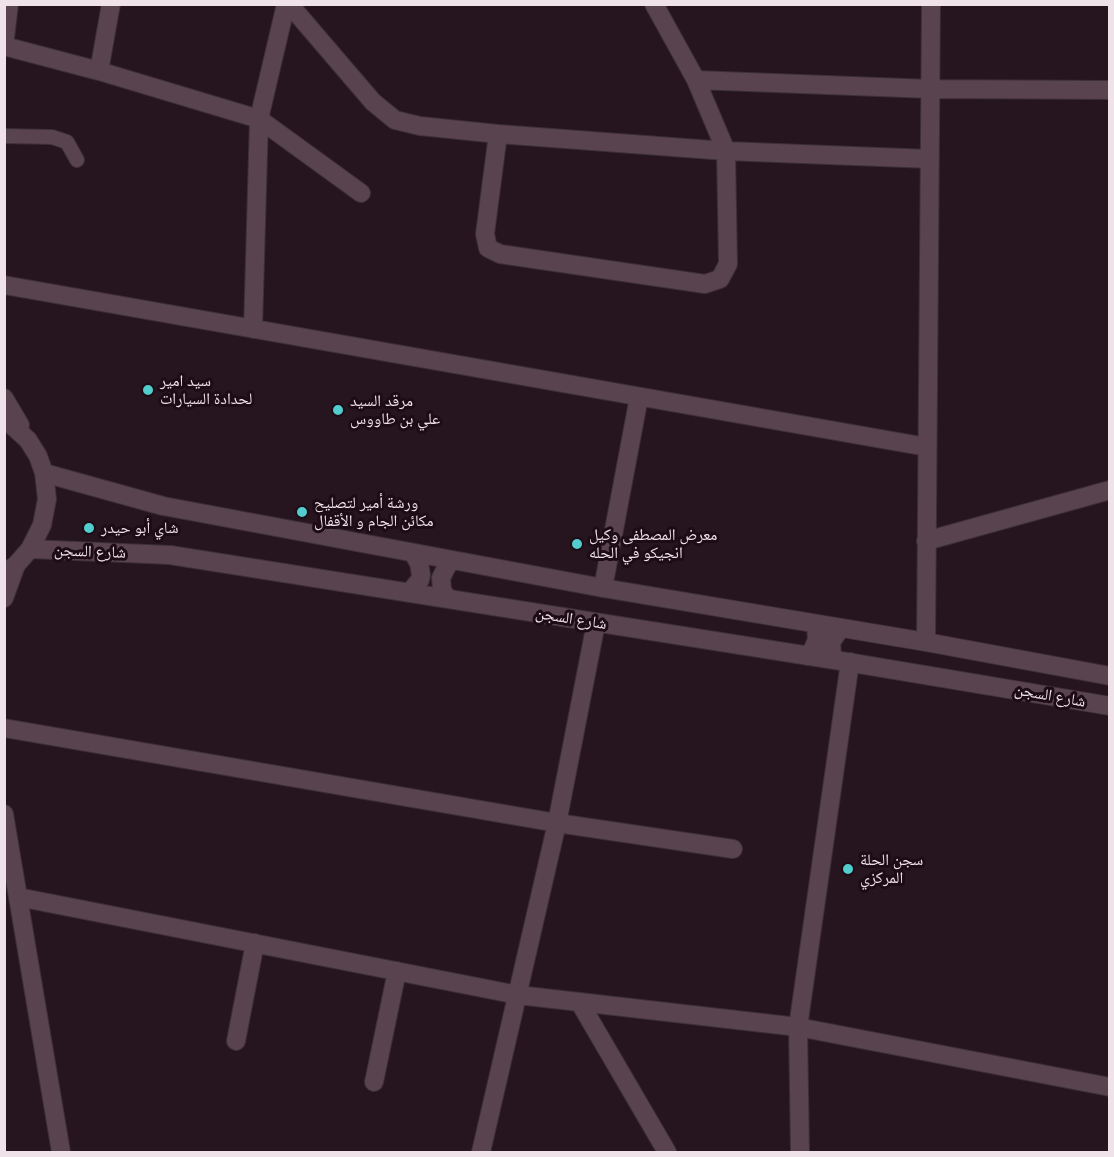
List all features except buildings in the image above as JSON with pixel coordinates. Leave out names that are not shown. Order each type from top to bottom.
[{"type":"street","points":[[9,4],[4,46],[99,71],[259,119],[362,193]]},
{"type":"street","points":[[99,71],[111,4]]},
{"type":"street","points":[[253,329],[259,119],[287,4]]},
{"type":"street","points":[[287,4],[373,102],[395,120],[420,126],[498,134],[726,151],[930,159]]},
{"type":"street","points":[[498,134],[484,234],[488,248],[501,254],[705,284],[720,279],[728,264],[726,151],[696,80],[654,4]]},
{"type":"street","points":[[926,642],[931,4]]},
{"type":"street","points":[[696,80],[931,89],[1110,90]]},
{"type":"street","points":[[4,285],[927,447]]},
{"type":"street","points":[[603,588],[639,397]]},
{"type":"street","points":[[4,398],[38,456],[44,473],[47,499],[42,525],[30,549],[10,569],[4,598]]},
{"type":"street","points":[[4,418],[28,440]]},
{"type":"street","name":"شارع السجن","points":[[44,473],[163,506],[603,588],[926,642],[1110,676]]},
{"type":"street","points":[[926,541],[1110,490]]},
{"type":"street","name":"شارع السجن","points":[[30,549],[170,555],[842,661],[1110,706]]},
{"type":"street","points":[[409,593],[421,575],[419,562],[413,553]]},
{"type":"street","points":[[448,599],[442,590],[441,578],[453,560]]},
{"type":"street","points":[[481,1152],[557,823],[596,623]]},
{"type":"street","points":[[807,656],[817,640],[816,627],[811,623]]},
{"type":"street","points":[[800,1152],[798,1027],[842,661],[832,654],[831,642],[842,628]]},
{"type":"street","points":[[4,728],[557,823],[732,849]]},
{"type":"street","points":[[4,814],[61,1152]]},
{"type":"street","points":[[18,897],[518,995],[798,1027],[1110,1087]]},
{"type":"street","points":[[236,1041],[255,943]]},
{"type":"street","points":[[374,1082],[397,971]]},
{"type":"street","points":[[580,1003],[667,1152]]},
{"type":"lane","points":[[4,136],[52,137],[67,142],[77,160]]},
{"type":"place","name":"سيد امير لحدادة السيارات","points":[[148,390]]},
{"type":"place","name":"مرقد السيد علي بن طاووس","points":[[338,410]]},
{"type":"place","name":"ورشة أمير لتصليح مكائن الجام و الأقفال","points":[[302,512]]},
{"type":"place","name":"شاي أبو حيدر","points":[[89,528]]},
{"type":"place","name":"معرض المصطفى وكيل انجيكو في الحله","points":[[577,544]]},
{"type":"place","name":"سجن الحلة المركزي","points":[[848,869]]}]
